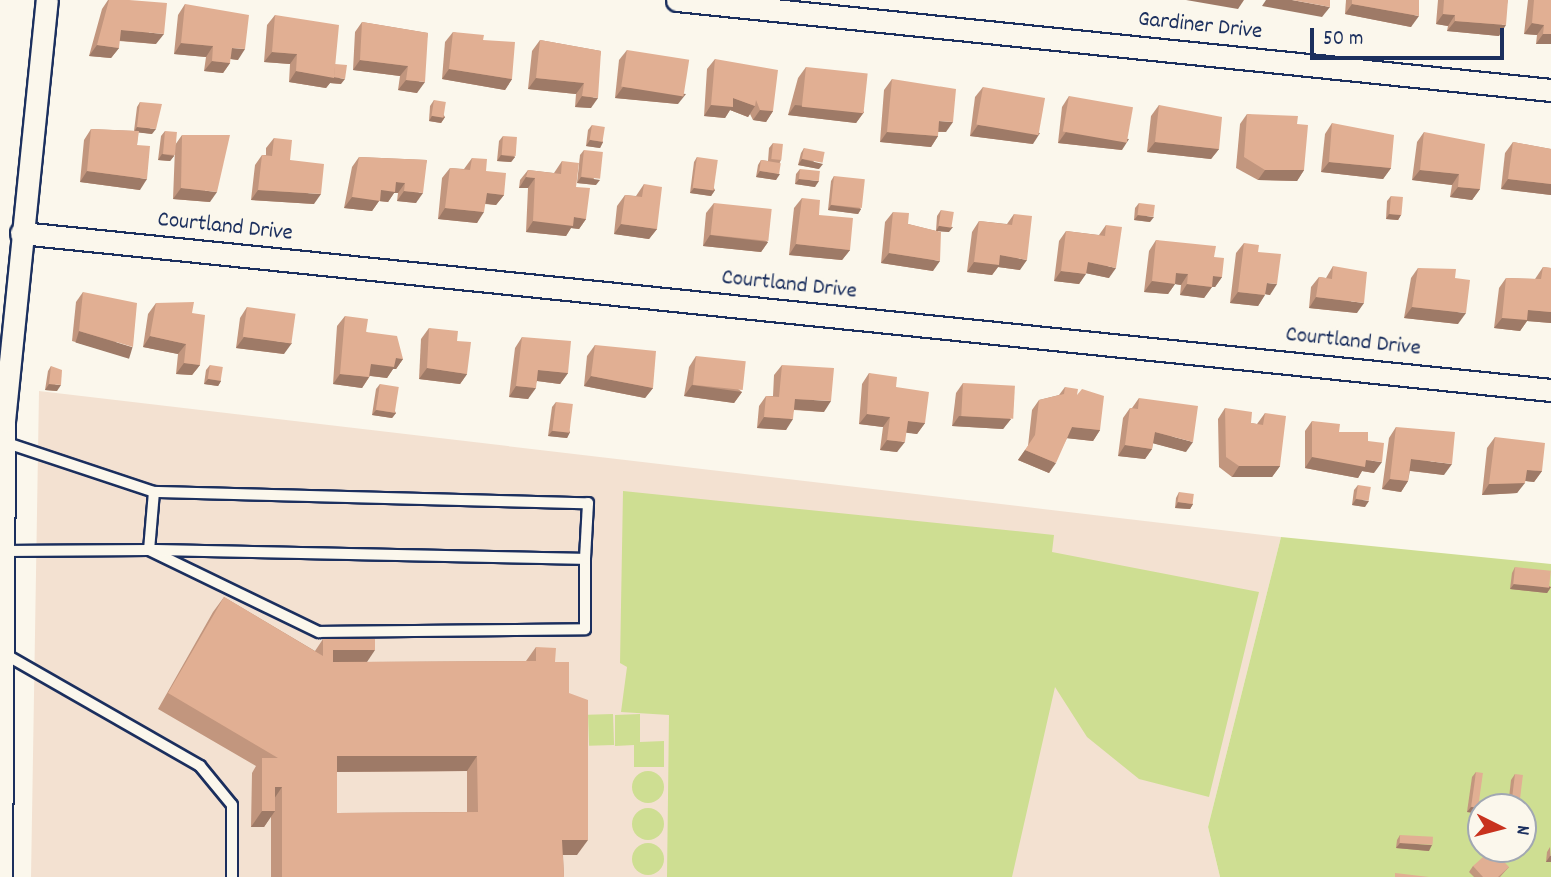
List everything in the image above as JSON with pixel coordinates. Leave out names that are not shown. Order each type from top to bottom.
[{"type":"street","points":[[1,877],[4,442],[21,233],[47,0]]},
{"type":"street","name":"Gardiner Drive","points":[[677,0],[1551,90]]},
{"type":"street","name":"Courtland Drive","points":[[21,233],[1551,390]]},
{"type":"lane","points":[[4,442],[154,492],[588,503],[582,633],[319,632],[149,550]]},
{"type":"lane","points":[[149,550],[154,492]]},
{"type":"lane","points":[[4,551],[149,550],[586,559]]},
{"type":"lane","points":[[3,653],[200,766],[232,805],[232,877]]},
{"type":"shaded area","points":[[39,391],[1281,537],[1208,827],[1220,877],[31,877]]},
{"type":"green space","points":[[623,491],[1054,535],[1052,552],[1259,592],[1209,797],[1139,779],[1087,737],[1055,687],[1012,877],[667,877],[669,715],[621,712],[627,667],[620,663]]},
{"type":"green space","points":[[1281,537],[1551,564],[1551,877],[1220,877],[1208,827]]},
{"type":"green space","points":[[613,714],[614,745],[589,746],[588,715]]},
{"type":"green space","points":[[640,714],[640,742],[664,741],[664,767],[634,767],[634,745],[615,746],[615,715]]},
{"type":"green space","points":[[648,771],[659,776],[664,787],[659,798],[648,803],[637,798],[632,787],[637,776]]},
{"type":"green space","points":[[648,808],[659,813],[664,824],[659,835],[648,840],[637,835],[632,824],[637,813]]},
{"type":"green space","points":[[648,843],[659,848],[664,859],[659,870],[648,875],[637,870],[632,859],[637,848]]},
{"type":"building","points":[[109,0],[167,3],[164,34],[121,30],[119,48],[97,45]]},
{"type":"building","points":[[1292,0],[1330,0],[1330,7]]},
{"type":"building","points":[[1352,0],[1419,0],[1419,16],[1352,4]]},
{"type":"building","points":[[1444,0],[1508,0],[1506,25],[1455,21],[1455,15],[1443,14]]},
{"type":"building","points":[[1534,0],[1551,0],[1551,34],[1543,34],[1544,25],[1532,23]]},
{"type":"building","points":[[185,4],[249,15],[245,49],[232,48],[230,63],[212,61],[213,46],[181,43]]},
{"type":"building","points":[[275,15],[339,25],[334,78],[296,71],[297,54],[272,52]]},
{"type":"building","points":[[362,22],[428,33],[425,82],[406,80],[408,66],[360,60]]},
{"type":"building","points":[[453,32],[484,35],[483,40],[515,42],[512,79],[449,69]]},
{"type":"building","points":[[540,40],[601,51],[598,98],[582,96],[584,83],[536,78]]},
{"type":"building","points":[[627,50],[689,60],[683,96],[621,87]]},
{"type":"building","points":[[715,59],[778,70],[773,111],[760,110],[756,100],[755,106],[733,98],[733,107],[711,105]]},
{"type":"building","points":[[335,64],[347,65],[345,79],[334,77]]},
{"type":"building","points":[[806,67],[868,73],[863,113],[802,107]]},
{"type":"building","points":[[892,79],[956,89],[953,122],[939,121],[938,136],[887,132]]},
{"type":"building","points":[[983,87],[1045,98],[1038,135],[976,124]]},
{"type":"building","points":[[1069,96],[1133,107],[1127,143],[1063,131]]},
{"type":"building","points":[[434,100],[446,102],[443,118],[431,116]]},
{"type":"building","points":[[140,102],[162,104],[156,129],[137,127]]},
{"type":"building","points":[[1159,105],[1222,117],[1219,149],[1155,142]]},
{"type":"building","points":[[1247,114],[1298,116],[1297,124],[1308,125],[1304,170],[1265,170],[1244,157]]},
{"type":"building","points":[[1332,123],[1394,135],[1391,168],[1329,162]]},
{"type":"building","points":[[592,125],[605,127],[602,142],[590,140]]},
{"type":"building","points":[[91,129],[139,131],[137,145],[150,146],[147,179],[87,171]]},
{"type":"building","points":[[165,131],[177,132],[175,155],[163,154]]},
{"type":"building","points":[[1424,132],[1485,144],[1480,189],[1458,187],[1459,174],[1420,170]]},
{"type":"building","points":[[182,135],[230,135],[217,192],[181,188]]},
{"type":"building","points":[[503,136],[517,137],[516,156],[502,155]]},
{"type":"building","points":[[274,138],[292,140],[290,160],[324,164],[321,194],[258,190],[262,155],[272,156]]},
{"type":"building","points":[[1513,142],[1551,149],[1551,184],[1508,179]]},
{"type":"building","points":[[773,143],[783,144],[781,160],[771,159]]},
{"type":"building","points":[[804,148],[825,152],[823,163],[802,159]]},
{"type":"building","points":[[584,150],[603,152],[600,179],[581,177]]},
{"type":"building","points":[[359,157],[427,160],[423,193],[404,191],[405,183],[396,182],[395,192],[381,190],[380,201],[352,197]]},
{"type":"building","points":[[697,157],[718,160],[713,191],[693,188]]},
{"type":"building","points":[[472,158],[487,159],[486,171],[506,173],[504,195],[487,193],[484,212],[445,208],[450,168],[470,170]]},
{"type":"building","points":[[761,160],[781,163],[779,174],[759,171]]},
{"type":"building","points":[[562,161],[579,163],[576,187],[590,188],[586,219],[574,217],[573,226],[533,221],[535,178],[526,177],[528,170],[561,174]]},
{"type":"building","points":[[800,169],[820,171],[819,181],[799,179]]},
{"type":"building","points":[[834,176],[865,179],[862,208],[831,205]]},
{"type":"building","points":[[644,184],[662,187],[657,229],[621,224],[625,195],[642,197]]},
{"type":"building","points":[[1391,196],[1403,197],[1401,215],[1389,214]]},
{"type":"building","points":[[802,198],[820,200],[819,215],[853,218],[850,250],[796,244]]},
{"type":"building","points":[[714,203],[772,209],[768,241],[711,235]]},
{"type":"building","points":[[1139,203],[1155,205],[1153,217],[1138,215]]},
{"type":"building","points":[[941,210],[954,212],[951,228],[938,226]]},
{"type":"building","points":[[893,212],[909,213],[908,224],[941,232],[940,261],[889,253]]},
{"type":"building","points":[[1014,214],[1032,216],[1027,260],[1000,255],[999,265],[974,262],[979,221],[1012,225]]},
{"type":"building","points":[[1106,225],[1122,227],[1116,268],[1088,262],[1086,274],[1061,271],[1066,231],[1105,236]]},
{"type":"building","points":[[1156,240],[1216,246],[1214,257],[1224,258],[1222,277],[1213,276],[1212,287],[1187,284],[1188,274],[1176,273],[1175,284],[1152,281]]},
{"type":"building","points":[[1244,243],[1259,245],[1258,252],[1281,254],[1277,284],[1267,283],[1265,295],[1238,292]]},
{"type":"building","points":[[1333,266],[1367,272],[1364,303],[1316,297],[1319,277],[1332,279]]},
{"type":"building","points":[[1543,267],[1551,268],[1551,312],[1528,310],[1527,320],[1502,318],[1506,278],[1541,279]]},
{"type":"building","points":[[1418,268],[1456,269],[1455,278],[1470,280],[1466,313],[1412,307]]},
{"type":"building","points":[[83,292],[137,303],[133,347],[79,331]]},
{"type":"building","points":[[194,302],[192,313],[205,315],[200,365],[184,363],[186,344],[150,336],[156,303]]},
{"type":"building","points":[[247,307],[296,314],[291,344],[243,337]]},
{"type":"building","points":[[345,316],[368,319],[366,332],[397,336],[403,359],[396,358],[394,367],[371,364],[369,377],[340,374]]},
{"type":"building","points":[[429,328],[458,331],[457,341],[471,342],[467,374],[427,368]]},
{"type":"building","points":[[522,337],[571,341],[568,373],[538,370],[536,388],[516,386]]},
{"type":"building","points":[[595,345],[656,351],[653,388],[591,376]]},
{"type":"building","points":[[696,356],[746,361],[743,390],[693,385]]},
{"type":"building","points":[[210,365],[223,367],[221,381],[208,379]]},
{"type":"building","points":[[782,365],[834,368],[831,401],[795,399],[793,419],[764,417],[766,396],[779,397]]},
{"type":"building","points":[[51,366],[62,370],[61,385],[49,384]]},
{"type":"building","points":[[869,373],[897,377],[896,387],[929,392],[925,423],[908,421],[905,442],[887,440],[890,417],[867,414]]},
{"type":"building","points":[[963,383],[1015,386],[1013,419],[961,416]]},
{"type":"building","points":[[380,384],[399,387],[395,413],[376,410]]},
{"type":"building","points":[[1065,387],[1078,389],[1077,395],[1082,389],[1104,396],[1100,430],[1072,427],[1056,463],[1025,450],[1035,435],[1039,400],[1064,394]]},
{"type":"building","points":[[1139,398],[1198,406],[1193,442],[1155,432],[1152,449],[1125,445],[1130,408],[1138,409]]},
{"type":"building","points":[[556,402],[573,404],[569,433],[552,431]]},
{"type":"building","points":[[1225,408],[1252,412],[1251,423],[1263,425],[1265,413],[1286,416],[1280,466],[1239,466],[1226,457]]},
{"type":"building","points":[[1312,421],[1340,424],[1339,432],[1368,432],[1368,441],[1384,443],[1382,462],[1366,460],[1365,467],[1312,457]]},
{"type":"building","points":[[1396,427],[1455,432],[1452,464],[1411,459],[1408,481],[1390,479]]},
{"type":"building","points":[[1495,437],[1545,443],[1542,471],[1527,470],[1525,483],[1489,484]]},
{"type":"building","points":[[1358,485],[1371,487],[1369,501],[1356,499]]},
{"type":"building","points":[[1179,492],[1194,494],[1192,504],[1178,502]]},
{"type":"building","points":[[1515,567],[1551,571],[1549,588],[1513,584]]},
{"type":"building","points":[[224,597],[323,656],[323,639],[375,639],[375,650],[333,650],[333,662],[536,661],[536,647],[556,648],[555,662],[569,662],[569,693],[588,700],[588,840],[562,840],[564,877],[282,877],[282,787],[275,787],[275,811],[262,811],[262,758],[278,758],[168,693]],"holes":[[[337,756],[477,756],[478,812],[337,813]]]},
{"type":"building","points":[[1476,772],[1483,773],[1480,793],[1473,793]]},
{"type":"building","points":[[1515,774],[1523,775],[1521,793],[1513,793]]},
{"type":"building","points":[[1400,835],[1433,837],[1433,845],[1400,843]]},
{"type":"building","points":[[1476,863],[1505,863],[1509,867],[1498,877],[1483,877],[1473,866]]},
{"type":"building","points":[[1395,873],[1429,877],[1395,877]]}]
